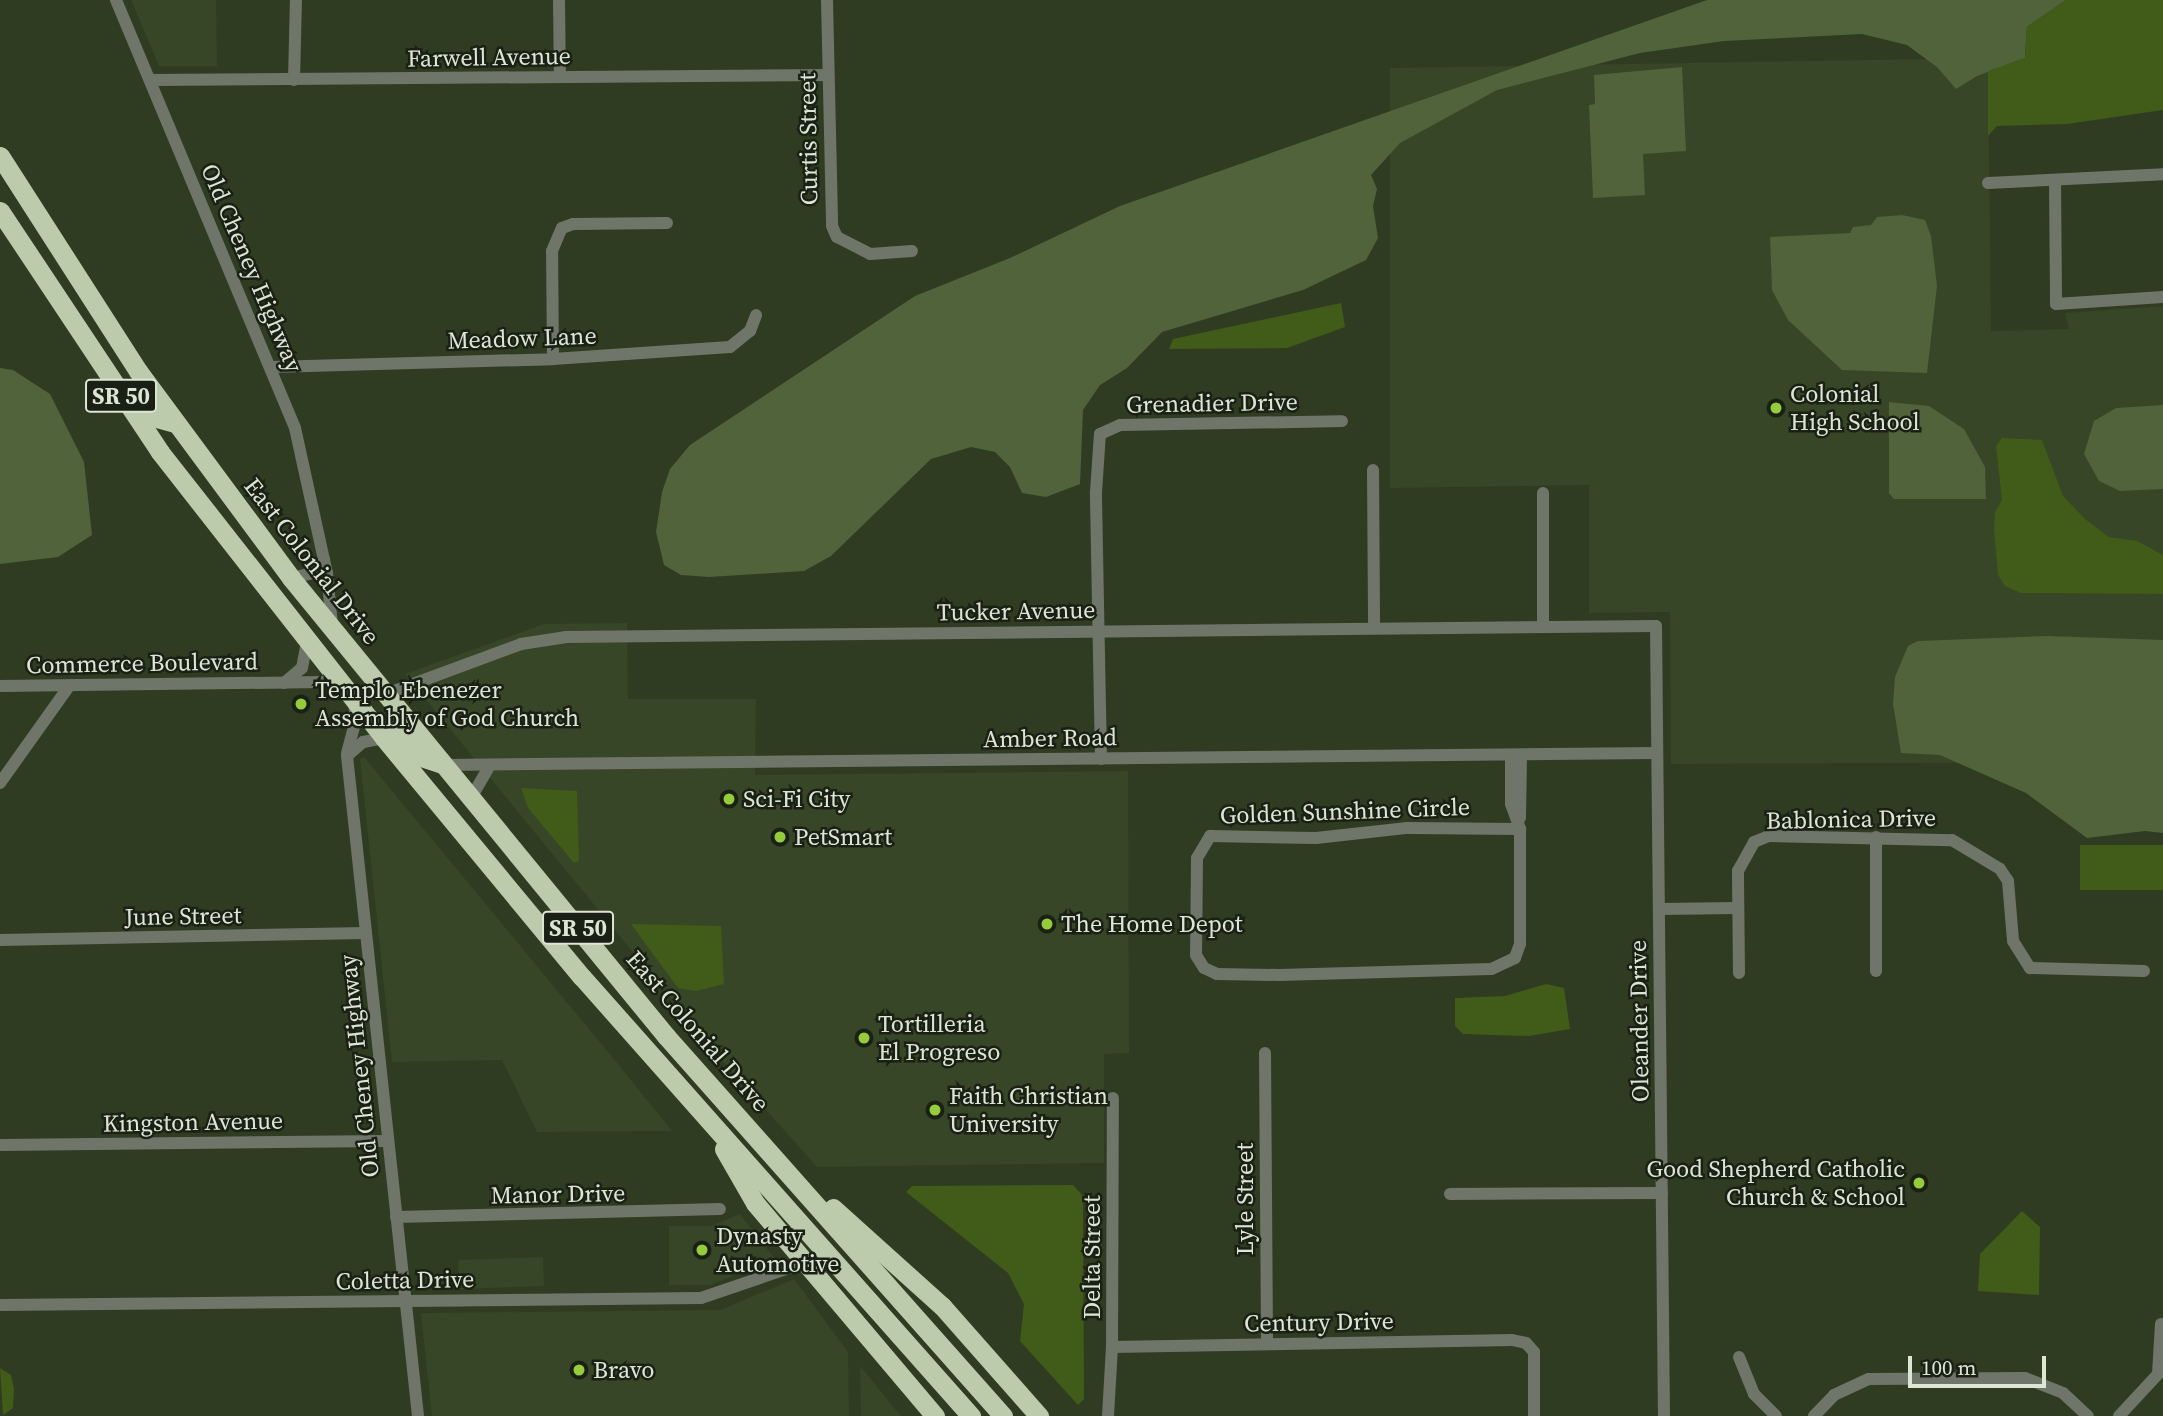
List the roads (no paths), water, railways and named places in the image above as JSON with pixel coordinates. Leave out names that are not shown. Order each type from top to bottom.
[{"type":"highway","name":"East Colonial Drive","points":[[0,156],[6,175],[175,423],[291,578],[666,1036],[1003,1416]]},
{"type":"highway","points":[[0,203],[24,219],[71,271]]},
{"type":"highway","name":"East Colonial Drive","points":[[0,211],[160,452],[307,643],[582,977],[971,1416]]},
{"type":"highway","points":[[89,348],[100,349],[142,406],[175,423]]},
{"type":"highway","points":[[160,452],[183,456],[233,502]]},
{"type":"highway","points":[[347,692],[421,757],[444,765]]},
{"type":"highway","points":[[449,815],[477,826],[543,901],[556,902]]},
{"type":"highway","points":[[582,977],[666,1036]]},
{"type":"highway","points":[[702,1112],[755,1203],[935,1416]]},
{"type":"highway","points":[[784,1167],[942,1306],[1039,1416]]},
{"type":"street","name":"Old Cheney Highway","points":[[116,0],[272,367],[295,428],[324,560],[333,629]]},
{"type":"street","points":[[294,80],[296,0]]},
{"type":"street","points":[[559,0],[560,78]]},
{"type":"street","name":"Curtis Street","points":[[827,0],[829,194],[837,237],[870,254],[912,251]]},
{"type":"street","name":"Farwell Avenue","points":[[150,80],[828,75]]},
{"type":"street","points":[[1988,183],[2163,174]]},
{"type":"street","points":[[2054,181],[2056,304],[2163,297]]},
{"type":"street","points":[[553,359],[552,251],[562,228],[573,224],[667,223]]},
{"type":"street","name":"Meadow Lane","points":[[272,367],[553,359],[730,347],[750,331],[756,315]]},
{"type":"street","name":"Grenadier Drive","points":[[1100,631],[1097,447],[1100,434],[1120,425],[1342,421]]},
{"type":"street","points":[[1373,470],[1374,628]]},
{"type":"street","points":[[1543,493],[1544,626]]},
{"type":"street","points":[[291,578],[312,573],[324,560]]},
{"type":"street","name":"Tucker Avenue","points":[[386,694],[521,644],[566,637],[1656,626]]},
{"type":"street","name":"Oleander Drive","points":[[1656,626],[1664,1416]]},
{"type":"street","points":[[1100,631],[1101,759]]},
{"type":"street","name":"Commerce Boulevard","points":[[284,683],[302,668],[307,643]]},
{"type":"street","name":"Commerce Boulevard","points":[[0,686],[284,683],[347,692]]},
{"type":"street","points":[[0,783],[70,685]]},
{"type":"street","points":[[346,755],[356,719],[347,692]]},
{"type":"street","points":[[346,755],[363,742],[384,738]]},
{"type":"street","name":"Amber Road","points":[[444,765],[1657,752]]},
{"type":"street","name":"Old Cheney Highway","points":[[346,755],[418,1416]]},
{"type":"street","name":"Golden Sunshine Circle","points":[[1516,755],[1520,829],[1520,944],[1515,958],[1506,965],[1491,969],[1217,974],[1204,968],[1196,956],[1197,858],[1210,836],[1266,839],[1407,828],[1520,829]]},
{"type":"street","points":[[471,798],[489,765]]},
{"type":"street","name":"Bablonica Drive","points":[[1739,973],[1738,871],[1754,842],[1769,836],[1952,840],[2000,869],[2008,881],[2013,941],[2030,968],[2144,971]]},
{"type":"street","points":[[1876,837],[1876,971]]},
{"type":"street","points":[[1660,909],[1738,908]]},
{"type":"street","name":"June Street","points":[[0,940],[366,933]]},
{"type":"street","name":"Lyle Street","points":[[1265,1054],[1267,1344]]},
{"type":"street","name":"Delta Street","points":[[1108,1416],[1112,1347],[1113,1098]]},
{"type":"street","name":"Kingston Avenue","points":[[0,1145],[387,1141]]},
{"type":"street","points":[[1450,1194],[1662,1193]]},
{"type":"street","name":"Manor Drive","points":[[396,1217],[720,1209]]},
{"type":"street","name":"Coletta Drive","points":[[0,1305],[701,1298],[804,1263]]},
{"type":"street","points":[[2119,1416],[2158,1374],[2161,1324]]},
{"type":"street","name":"Century Drive","points":[[1112,1347],[1527,1343],[1534,1352],[1534,1416]]},
{"type":"street","points":[[1739,1357],[1754,1394],[1776,1416]]},
{"type":"street","points":[[1814,1416],[1834,1395],[1868,1379],[2025,1378],[2063,1393],[2088,1416]]},
{"type":"place","name":"Colonial High School","points":[[1776,408]]},
{"type":"place","name":"Templo Ebenezer Assembly of God Church","points":[[301,704]]},
{"type":"place","name":"Sci-Fi City","points":[[729,799]]},
{"type":"place","name":"PetSmart","points":[[780,837]]},
{"type":"place","name":"The Home Depot","points":[[1047,924]]},
{"type":"place","name":"Tortilleria El Progreso","points":[[864,1038]]},
{"type":"place","name":"Faith Christian University","points":[[935,1110]]},
{"type":"place","name":"Good Shepherd Catholic Church & School","points":[[1919,1183]]},
{"type":"place","name":"Dynasty Automotive","points":[[702,1250]]},
{"type":"place","name":"Bravo","points":[[579,1370]]}]
